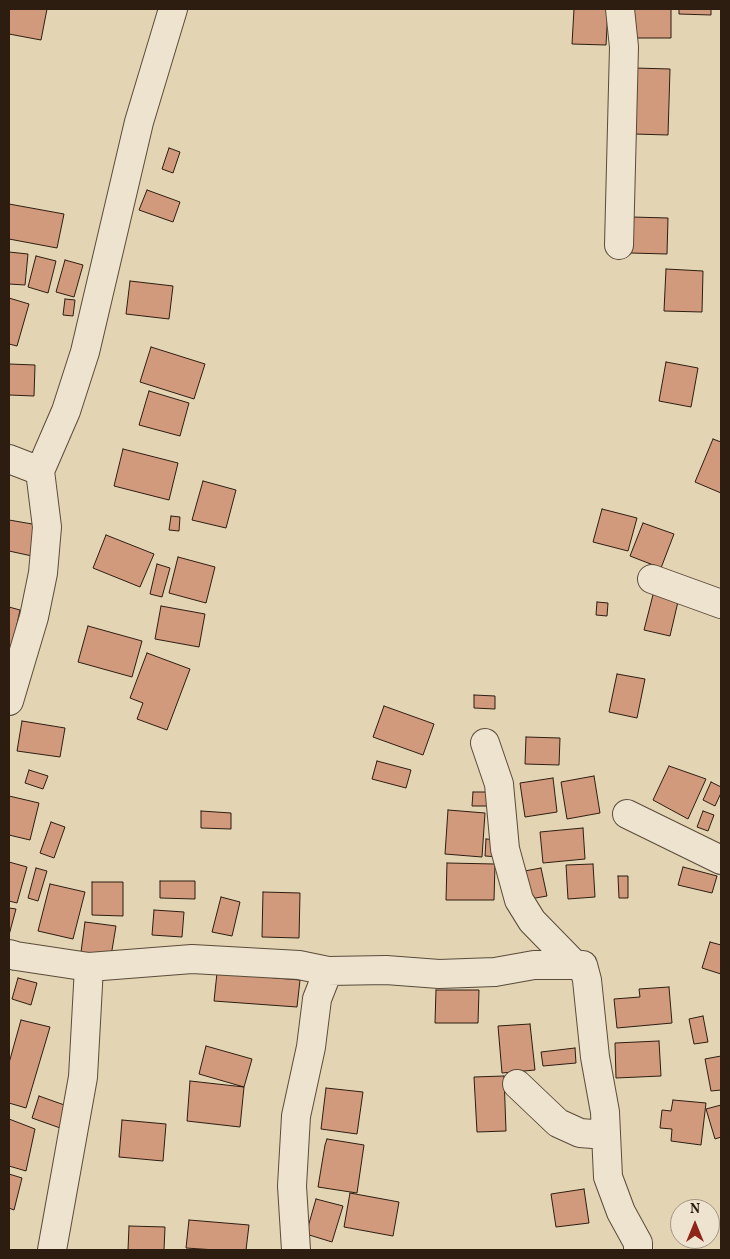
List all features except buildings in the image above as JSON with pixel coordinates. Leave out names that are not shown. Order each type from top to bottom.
[{"type":"street","points":[[9,702],[34,617],[43,574],[47,527],[40,471],[66,410],[85,352],[139,122],[173,9]]},
{"type":"street","points":[[619,245],[624,47],[620,9]]},
{"type":"street","points":[[9,458],[40,471]]},
{"type":"street","points":[[652,579],[721,604]]},
{"type":"street","points":[[484,743],[499,784],[505,849],[519,900],[532,921],[574,964]]},
{"type":"street","points":[[627,814],[721,860]]},
{"type":"street","points":[[9,954],[89,967],[192,959],[299,965],[328,971],[386,970],[439,974],[495,972],[534,965],[583,965],[604,1112],[608,1176],[621,1212],[638,1243],[638,1250]]},
{"type":"street","points":[[52,1250],[83,1077],[89,967]]},
{"type":"street","points":[[296,1250],[292,1186],[296,1116],[310,1047],[317,998],[328,971]]},
{"type":"street","points":[[517,1084],[558,1123],[580,1132],[606,1136]]}]
